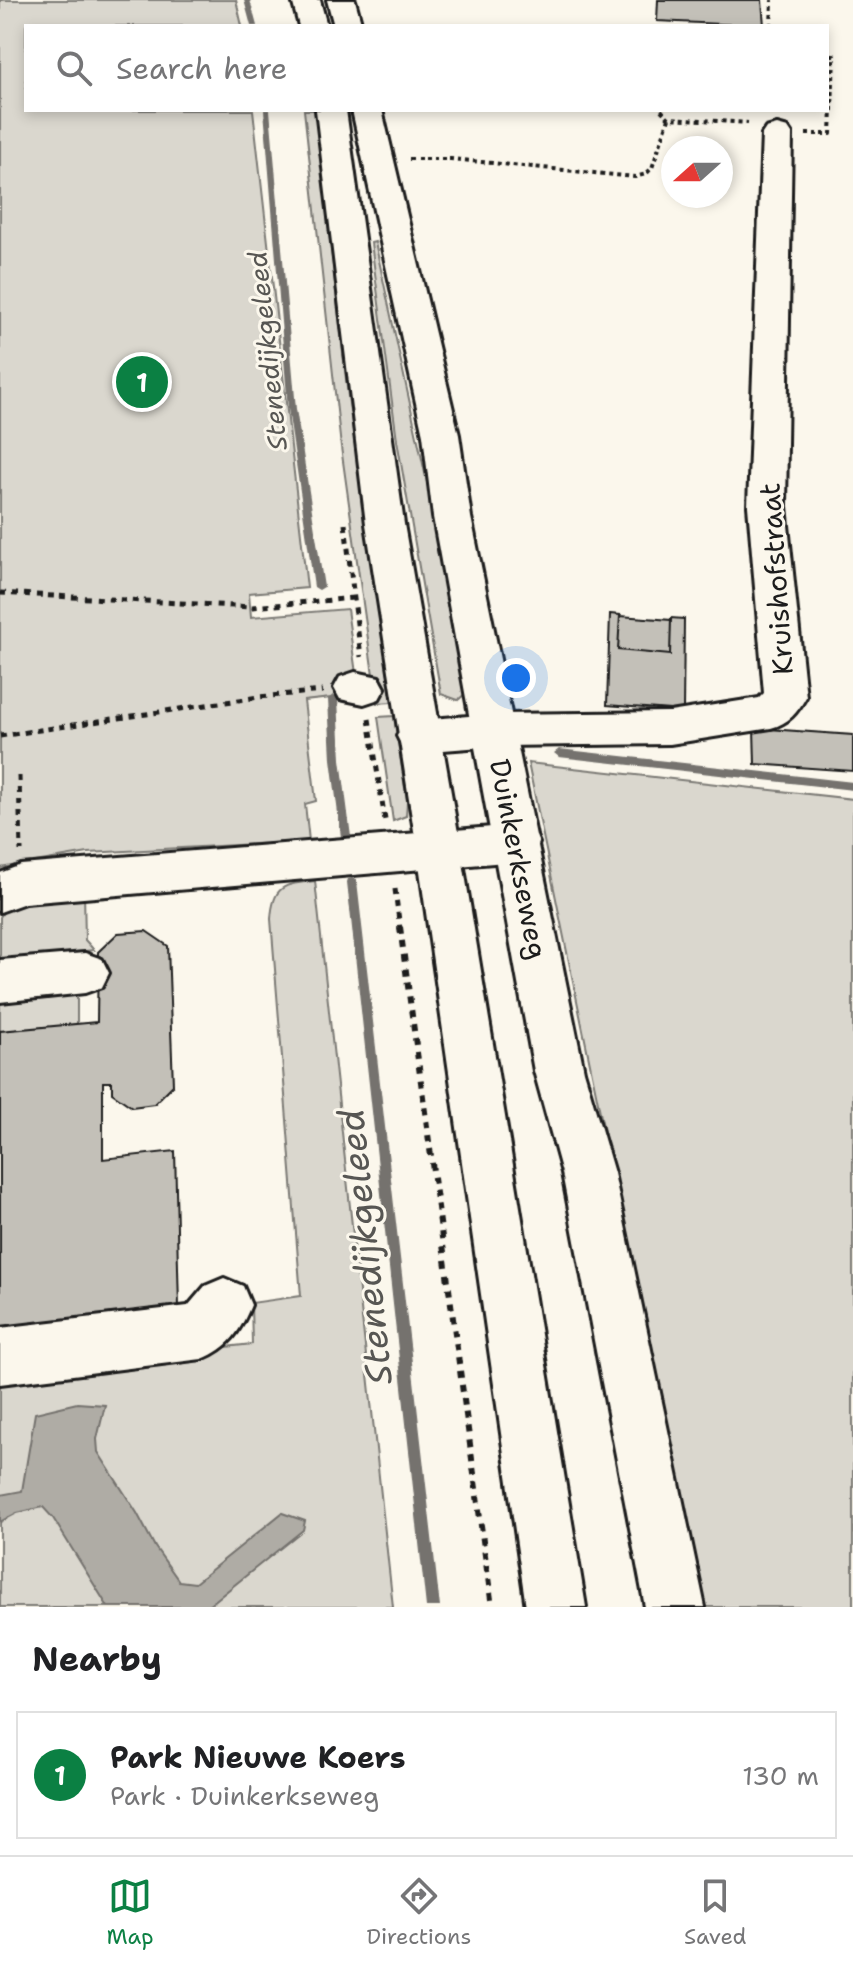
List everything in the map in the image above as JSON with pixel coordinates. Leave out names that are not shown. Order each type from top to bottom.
[{"type":"main road","points":[[306,0],[312,24]]},
{"type":"main road","points":[[341,0],[347,24]]},
{"type":"main road","name":"Duinkerkseweg","points":[[367,112],[441,435],[452,517],[559,1071],[588,1173],[675,1607]]},
{"type":"main road","points":[[332,115],[347,152],[352,156],[378,161]]},
{"type":"main road","points":[[332,115],[381,494],[556,1607]]},
{"type":"main road","name":"Kruishofstraat","points":[[418,736],[494,730],[670,728],[771,712],[785,697],[767,506],[766,129]]},
{"type":"main road","points":[[11,888],[517,843]]},
{"type":"main road","points":[[0,981],[85,973]]},
{"type":"main road","points":[[0,1356],[202,1332],[224,1305]]},
{"type":"path","points":[[771,24],[772,0]]},
{"type":"path","points":[[663,112],[669,118],[831,134],[834,55],[829,55]]},
{"type":"path","points":[[378,161],[451,159],[635,177],[646,174],[652,168],[669,118]]},
{"type":"path","points":[[0,593],[252,607],[354,598]]},
{"type":"path","points":[[0,736],[259,697],[360,688],[492,1607]]},
{"type":"path","points":[[11,888],[19,776]]},
{"type":"shaded area","points":[[0,0],[236,0],[242,24],[24,24],[24,112],[253,112],[307,588],[249,593],[251,617],[347,609],[359,695],[304,701],[316,801],[305,804],[309,841],[88,853],[0,868]]},
{"type":"shaded area","points":[[304,112],[314,112],[316,119],[348,396],[392,702],[377,703],[341,447]]},
{"type":"shaded area","points":[[375,242],[428,487],[466,693],[458,700],[441,694],[397,440],[371,243]]},
{"type":"shaded area","points":[[394,716],[407,801],[406,816],[393,821],[378,717]]},
{"type":"shaded area","points":[[528,763],[853,799],[853,1607],[702,1607]]},
{"type":"shaded area","points":[[315,881],[393,1607],[0,1607],[0,1372],[252,1344],[251,1303],[301,1296],[271,919],[277,893],[288,886]]},
{"type":"shaded area","points":[[84,892],[85,940],[94,950],[67,953],[52,965],[0,970],[0,917],[8,905]]},
{"type":"shaded area","points":[[77,984],[77,1025],[0,1032],[0,991]]},
{"type":"shaded area","points":[[77,1403],[105,1405],[97,1439],[98,1452],[179,1581],[195,1583],[282,1513],[305,1521],[303,1530],[207,1607],[108,1607],[43,1507],[17,1513],[0,1522],[0,1495],[22,1491],[35,1413]]},
{"type":"building","points":[[658,0],[762,0],[764,24],[657,21]]},
{"type":"building","points":[[610,614],[620,615],[618,650],[670,655],[671,618],[684,619],[683,711],[607,705]]},
{"type":"building","points":[[620,616],[671,620],[670,655],[618,650]]},
{"type":"building","points":[[754,728],[853,735],[853,771],[755,764]]},
{"type":"building","points":[[146,931],[168,946],[173,1085],[154,1104],[132,1107],[112,1093],[112,1082],[103,1082],[103,1159],[175,1151],[179,1307],[0,1329],[0,1031],[97,1022],[98,952],[118,933]]},
{"type":"waterway","name":"Stenedijkgeleed","points":[[247,0],[253,24]]},
{"type":"waterway","name":"Stenedijkgeleed","points":[[267,112],[292,409],[319,587]]},
{"type":"waterway","name":"Stenedijkgeleed","points":[[333,699],[336,759],[346,837]]},
{"type":"waterway","points":[[559,753],[853,786]]},
{"type":"waterway","name":"Stenedijkgeleed","points":[[352,882],[433,1607]]},
{"type":"place","name":"Park Nieuwe Koers","points":[[142,382]]}]
